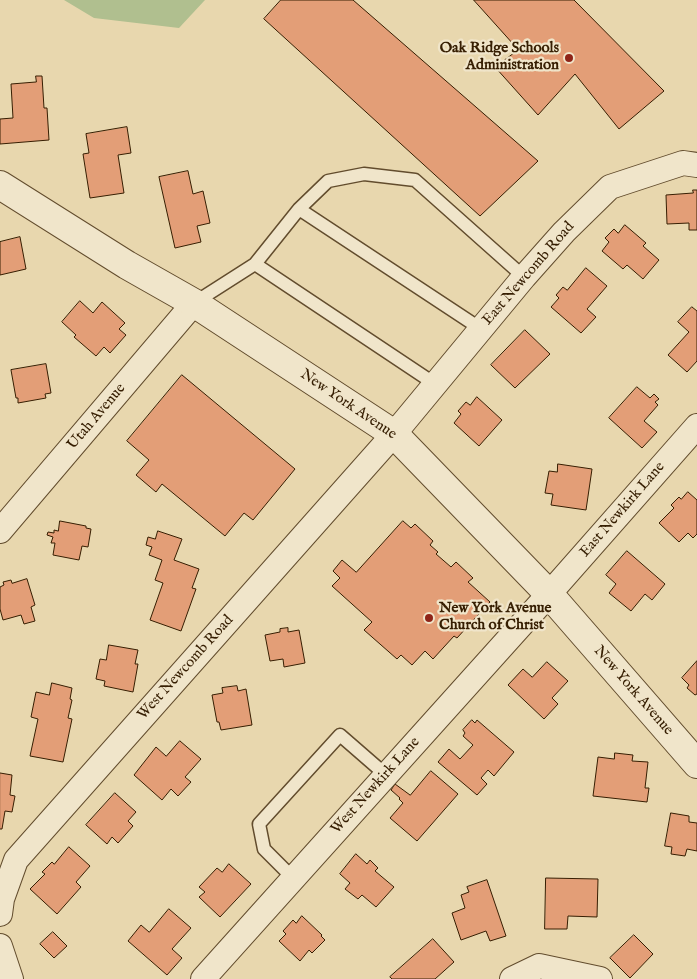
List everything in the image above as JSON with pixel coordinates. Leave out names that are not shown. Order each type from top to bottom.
[{"type":"street","name":"East Newcomb Road","points":[[394,434],[524,277],[564,232],[610,187],[683,164],[697,165]]},
{"type":"street","name":"New York Avenue","points":[[0,185],[127,265],[194,303],[394,434],[549,594],[697,764]]},
{"type":"street","name":"Utah Avenue","points":[[0,531],[194,303]]},
{"type":"street","name":"East Newkirk Lane","points":[[549,594],[697,426]]},
{"type":"street","name":"West Newcomb Road","points":[[0,914],[2,899],[16,860],[394,434]]},
{"type":"street","name":"West Newkirk Lane","points":[[203,979],[549,594]]},
{"type":"street","points":[[0,946],[11,979]]},
{"type":"street","points":[[512,979],[539,966],[600,979]]},
{"type":"lane","points":[[194,303],[255,264],[299,209],[328,181],[364,174],[415,180],[524,277]]},
{"type":"lane","points":[[299,209],[481,329]]},
{"type":"lane","points":[[255,264],[435,384]]},
{"type":"lane","points":[[293,878],[264,849],[259,824],[340,735],[386,775]]},
{"type":"green space","points":[[64,0],[205,0],[179,28],[94,18]]},
{"type":"building","points":[[281,0],[353,0],[538,161],[480,216],[264,19]]},
{"type":"building","name":"Oak Ridge Schools Administration","points":[[474,0],[574,0],[664,91],[619,129],[575,74],[538,115],[495,67],[518,50]]},
{"type":"building","points":[[36,76],[42,76],[49,140],[0,144],[0,119],[13,118],[11,84],[36,82]]},
{"type":"building","points":[[127,127],[131,153],[118,155],[124,193],[90,198],[83,154],[89,153],[86,134]]},
{"type":"building","points":[[188,171],[193,194],[203,191],[210,223],[197,226],[201,242],[175,248],[159,177]]},
{"type":"building","points":[[693,190],[697,190],[697,230],[689,230],[689,223],[667,224],[666,195],[693,193]]},
{"type":"building","points":[[625,225],[646,243],[643,246],[659,260],[643,279],[627,265],[623,269],[602,251],[609,242],[605,238],[614,229],[618,233]]},
{"type":"building","points":[[20,237],[26,269],[0,275],[0,242]]},
{"type":"building","points":[[586,268],[607,286],[587,309],[596,317],[581,333],[551,307],[559,298],[556,295],[563,287],[567,290]]},
{"type":"building","points":[[80,301],[93,313],[102,302],[125,323],[119,329],[126,335],[110,353],[104,347],[96,356],[74,337],[76,335],[62,322]]},
{"type":"building","points":[[692,307],[697,311],[697,361],[687,372],[668,355],[689,332],[678,322]]},
{"type":"building","points":[[525,330],[550,354],[515,388],[491,365]]},
{"type":"building","points":[[46,364],[51,393],[45,394],[46,398],[18,403],[11,370]]},
{"type":"building","points":[[182,375],[295,469],[253,520],[244,513],[225,536],[162,484],[156,492],[136,475],[149,460],[127,441]]},
{"type":"building","points":[[637,387],[650,398],[654,394],[659,399],[655,402],[658,405],[644,421],[657,432],[642,448],[609,418]]},
{"type":"building","points":[[477,397],[502,420],[479,446],[454,423],[461,414],[458,411],[466,402],[470,405]]},
{"type":"building","points":[[558,464],[592,469],[586,510],[551,505],[553,494],[545,493],[549,471],[557,472]]},
{"type":"building","points":[[688,492],[697,500],[697,534],[693,538],[688,533],[679,542],[659,523],[674,508],[671,505]]},
{"type":"building","points":[[60,521],[86,526],[86,528],[91,529],[88,547],[82,546],[79,560],[53,555],[55,543],[51,543],[53,537],[47,535],[48,532],[54,533],[54,530],[58,531]]},
{"type":"building","points":[[403,521],[411,528],[415,524],[433,541],[430,545],[438,552],[436,554],[451,567],[456,562],[473,578],[468,582],[490,602],[457,638],[454,636],[433,659],[425,651],[412,665],[401,655],[397,659],[364,630],[372,622],[332,586],[340,578],[333,571],[342,560],[356,572]]},
{"type":"building","points":[[158,531],[182,539],[174,560],[199,569],[192,588],[196,589],[181,631],[150,620],[163,583],[155,580],[162,560],[149,555],[152,547],[146,545],[148,537],[155,539]]},
{"type":"building","points":[[627,551],[665,584],[652,600],[645,594],[631,611],[609,593],[616,584],[606,575]]},
{"type":"building","points":[[27,579],[35,605],[31,607],[35,621],[24,624],[21,615],[3,620],[0,609],[0,587],[4,585],[3,582],[11,580],[12,583]]},
{"type":"building","points":[[288,628],[288,632],[299,630],[305,663],[284,667],[283,659],[270,661],[265,635]]},
{"type":"building","points":[[109,645],[138,650],[135,664],[138,664],[133,692],[104,686],[105,681],[96,679],[100,659],[106,660]]},
{"type":"building","points":[[697,661],[697,694],[695,695],[687,688],[689,685],[682,678]]},
{"type":"building","points":[[547,662],[568,681],[552,698],[558,704],[544,719],[508,685],[523,669],[532,677]]},
{"type":"building","points":[[52,683],[72,688],[70,699],[72,700],[68,718],[72,719],[63,762],[30,756],[38,719],[31,717],[36,692],[49,695]]},
{"type":"building","points":[[237,686],[238,691],[246,689],[252,725],[221,730],[219,722],[217,722],[212,695],[223,693],[222,688]]},
{"type":"building","points":[[472,720],[475,723],[477,720],[514,752],[494,776],[488,770],[481,778],[487,784],[477,795],[438,762],[449,749],[460,759],[473,745],[463,736],[465,733],[463,730]]},
{"type":"building","points":[[180,741],[201,759],[185,777],[191,782],[178,796],[171,789],[162,800],[134,775],[156,747],[166,756]]},
{"type":"building","points":[[615,753],[633,755],[632,761],[648,762],[645,788],[649,788],[647,802],[593,796],[598,757],[614,759]]},
{"type":"building","points":[[431,771],[458,794],[417,841],[390,818],[403,803],[391,790],[395,784],[410,795]]},
{"type":"building","points":[[0,773],[12,775],[10,795],[15,796],[12,812],[5,811],[2,829],[0,829]]},
{"type":"building","points":[[115,793],[136,812],[128,821],[133,826],[118,843],[112,837],[107,844],[86,825]]},
{"type":"building","points":[[671,813],[689,816],[689,822],[697,823],[697,851],[687,849],[685,856],[671,854],[672,847],[665,846]]},
{"type":"building","points":[[69,847],[90,866],[76,882],[81,887],[57,914],[30,889],[45,874],[42,872],[52,862],[54,864]]},
{"type":"building","points":[[356,854],[367,864],[370,860],[378,868],[375,871],[394,887],[376,907],[362,895],[358,899],[345,889],[350,883],[340,874]]},
{"type":"building","points":[[229,864],[251,884],[220,917],[199,897],[205,892],[199,887],[217,868],[222,872]]},
{"type":"building","points":[[546,878],[598,879],[597,917],[568,916],[567,929],[545,929]]},
{"type":"building","points":[[487,880],[506,936],[490,941],[486,931],[461,940],[452,913],[465,908],[461,895],[469,892],[467,887]]},
{"type":"building","points":[[169,909],[191,928],[172,949],[182,958],[167,975],[128,941],[141,925],[149,932]]},
{"type":"building","points":[[302,916],[325,940],[312,953],[309,950],[300,961],[279,941],[286,934],[283,931],[293,920],[296,923]]},
{"type":"building","points":[[53,932],[67,946],[54,958],[40,944]]},
{"type":"building","points":[[634,935],[653,954],[630,978],[610,958]]},
{"type":"building","points":[[433,939],[454,962],[435,979],[392,979],[390,977]]},
{"type":"place","name":"Oak Ridge Schools Administration","points":[[569,58]]},
{"type":"place","name":"New York Avenue Church of Christ","points":[[429,618]]}]
